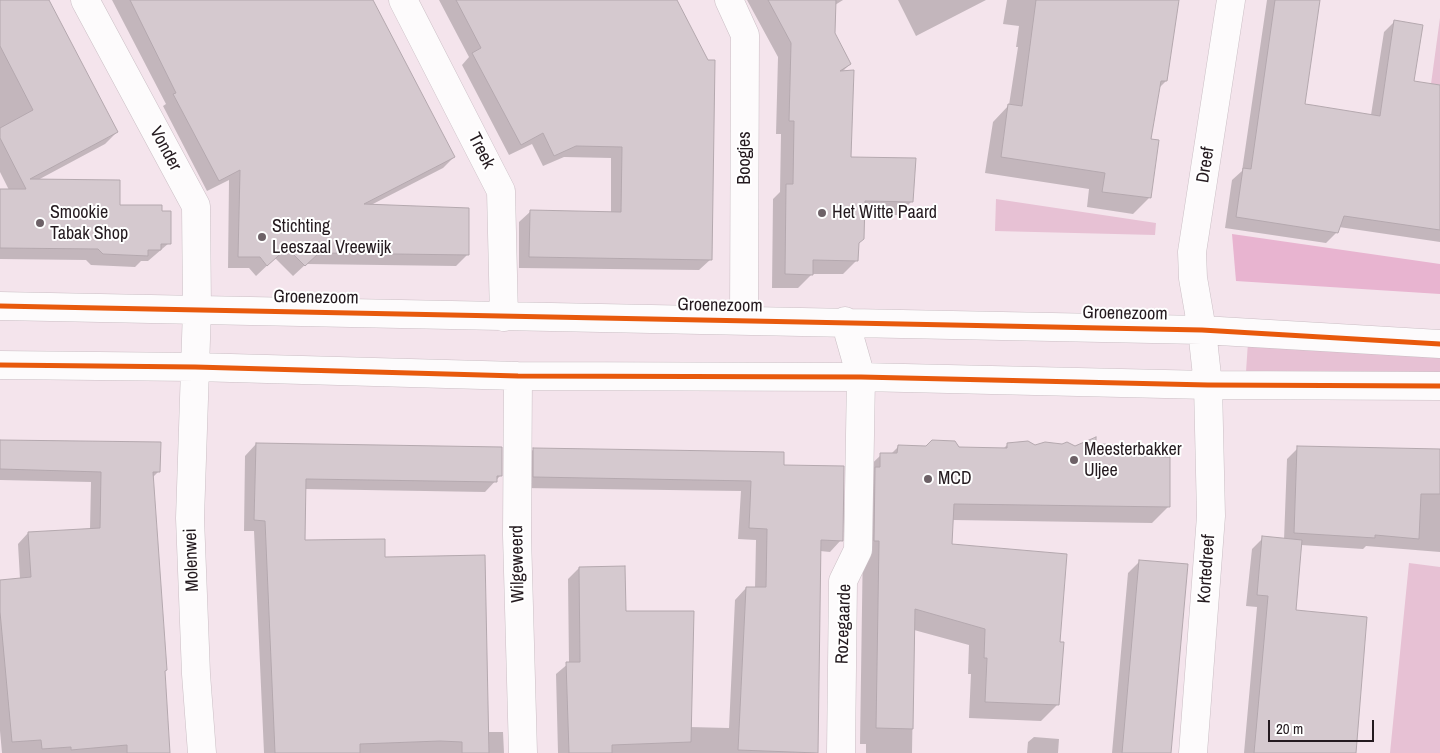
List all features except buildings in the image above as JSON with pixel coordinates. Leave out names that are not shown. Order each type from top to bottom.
[{"type":"street","name":"Vonder","points":[[84,0],[196,206],[197,309]]},
{"type":"street","name":"Treek","points":[[403,0],[501,191],[504,317]]},
{"type":"street","name":"Boogjes","points":[[729,0],[745,35],[744,320]]},
{"type":"street","name":"Dreef","points":[[1202,330],[1192,278],[1192,252],[1231,0]]},
{"type":"street","name":"Groenezoom","points":[[0,306],[504,317],[845,321],[1202,330],[1440,344]]},
{"type":"street","points":[[195,367],[197,309]]},
{"type":"street","points":[[845,321],[860,377]]},
{"type":"street","points":[[1202,330],[1208,385]]},
{"type":"street","points":[[0,365],[195,367],[518,376],[860,377],[1208,385],[1440,386]]},
{"type":"street","name":"Molenwei","points":[[195,367],[190,518],[196,674],[202,753]]},
{"type":"street","name":"Wilgeweerd","points":[[518,376],[517,535],[522,753]]},
{"type":"street","name":"Rozegaarde","points":[[842,753],[843,581],[858,550],[860,377]]},
{"type":"street","name":"Kortedreef","points":[[1193,753],[1211,516],[1208,385]]},
{"type":"shaded area","points":[[1440,18],[1440,85],[1431,84]]},
{"type":"shaded area","points":[[996,199],[1156,223],[1155,235],[995,231]]},
{"type":"shaded area","points":[[1232,234],[1440,264],[1440,294],[1236,281]]},
{"type":"shaded area","points":[[1248,342],[1440,354],[1440,375],[1246,372]]},
{"type":"shaded area","points":[[1409,563],[1440,567],[1440,753],[1390,753]]},
{"type":"cycle path","points":[[0,306],[1202,330],[1440,344]]},
{"type":"cycle path","points":[[0,365],[195,367],[518,376],[861,377],[1208,385],[1440,386]]},
{"type":"place","name":"Het Witte Paard","points":[[822,213]]},
{"type":"place","name":"Smookie Tabak Shop","points":[[40,223]]},
{"type":"place","name":"Stichting Leeszaal Vreewijk","points":[[262,237]]},
{"type":"place","name":"Meesterbakker Uljee","points":[[1074,460]]},
{"type":"place","name":"MCD","points":[[928,479]]}]
